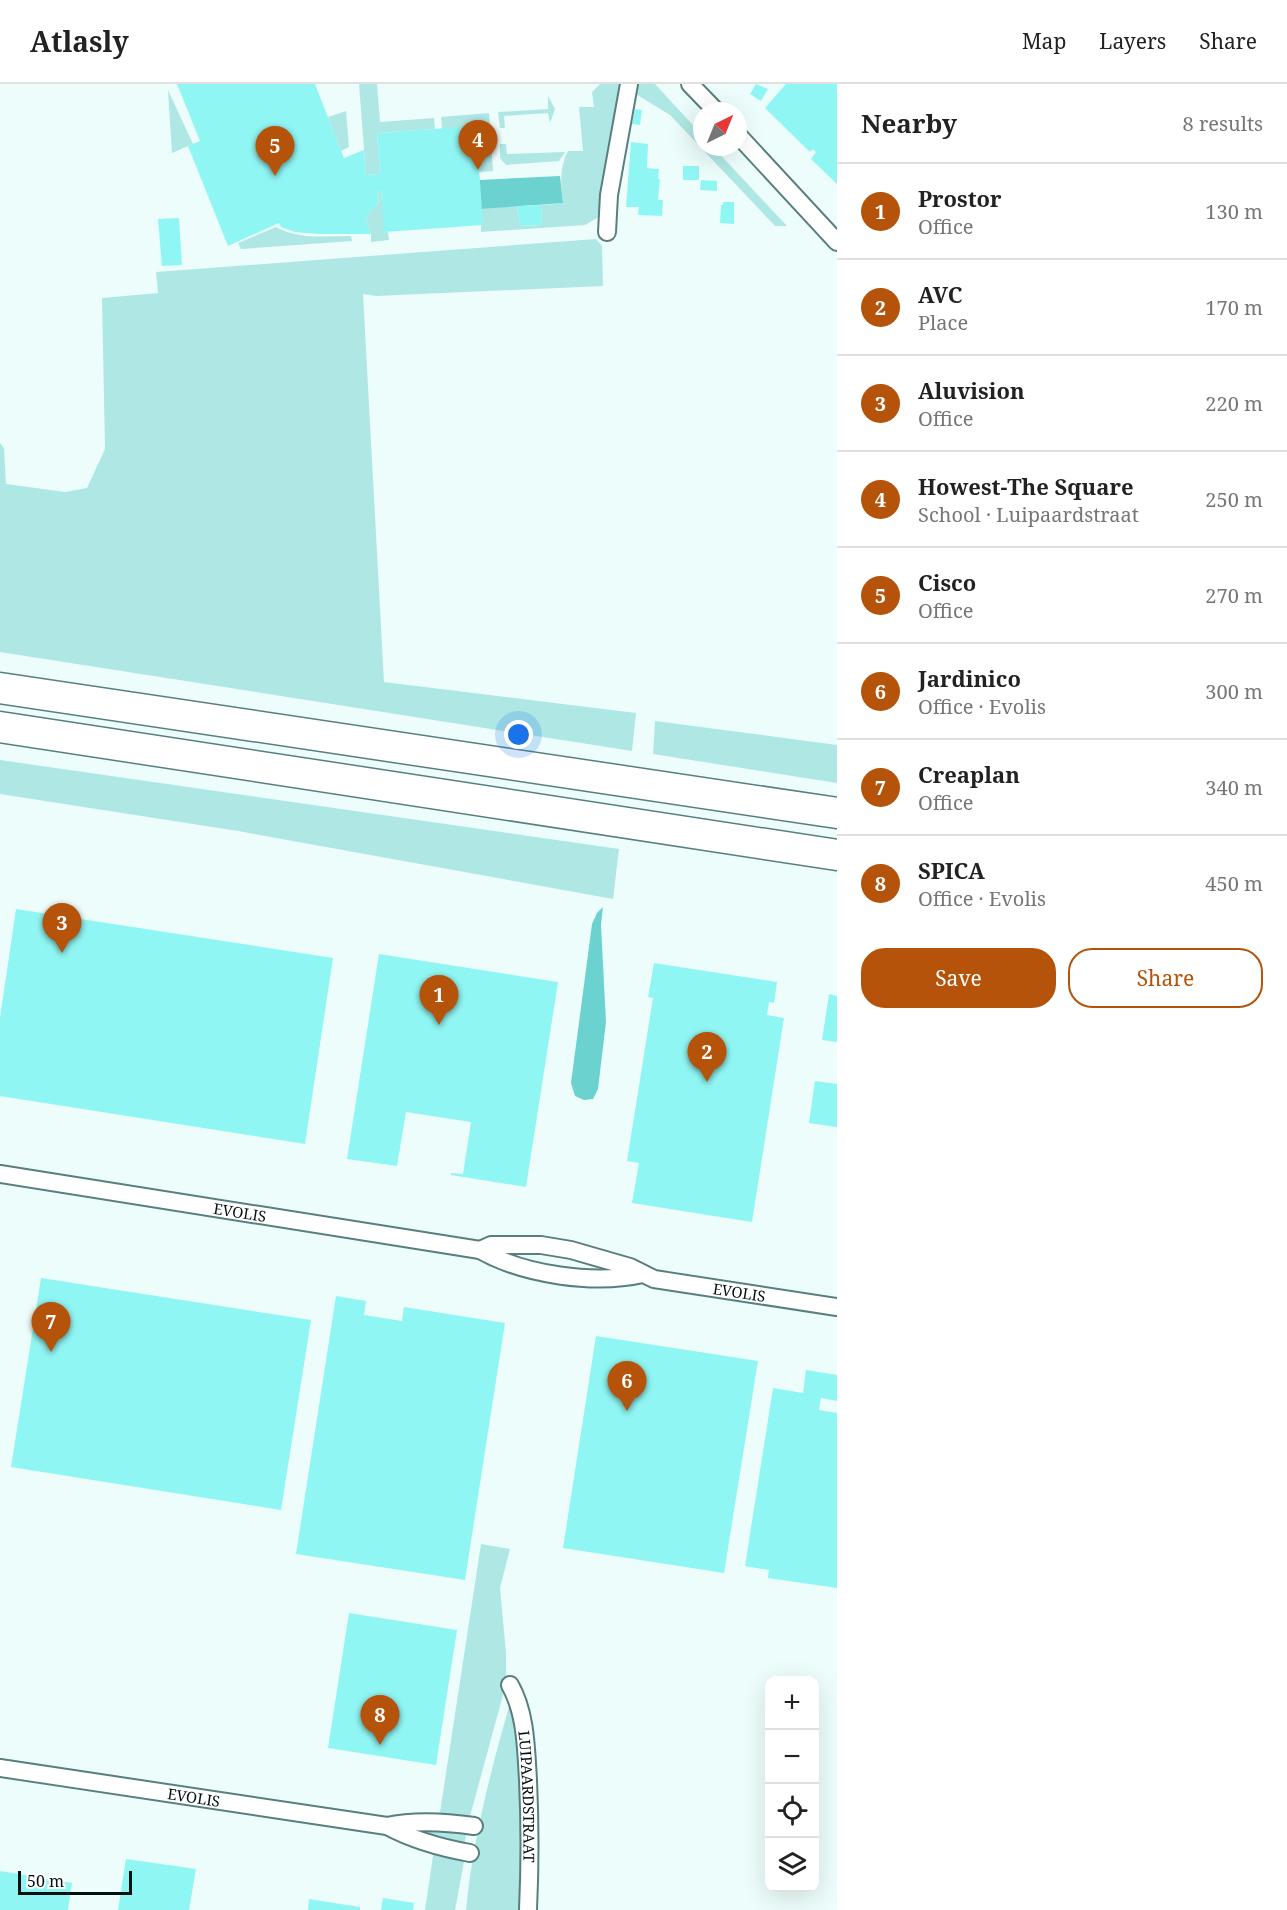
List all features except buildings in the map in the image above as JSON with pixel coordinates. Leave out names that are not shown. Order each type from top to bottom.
[{"type":"highway","points":[[0,688],[837,813]]},
{"type":"highway","points":[[0,727],[837,855]]},
{"type":"street","points":[[607,232],[609,195],[629,84]]},
{"type":"street","points":[[690,84],[707,102]]},
{"type":"street","points":[[747,145],[837,242]]},
{"type":"street","name":"EVOLIS","points":[[0,1174],[480,1250],[490,1256],[536,1271],[567,1276],[630,1277],[643,1274]]},
{"type":"street","name":"EVOLIS","points":[[480,1250],[491,1245],[541,1245],[561,1248],[584,1252],[630,1267],[654,1279],[837,1307]]},
{"type":"street","name":"LUIPAARDSTRAAT","points":[[510,1685],[515,1693],[523,1723],[526,1750],[530,1821],[528,1910]]},
{"type":"street","name":"EVOLIS","points":[[0,1768],[387,1826],[433,1844],[470,1852]]},
{"type":"street","name":"EVOLIS","points":[[387,1826],[401,1823],[474,1826]]},
{"type":"shaded area","points":[[359,84],[377,84],[380,122],[434,118],[435,129],[377,133],[380,174],[366,175]]},
{"type":"shaded area","points":[[600,84],[625,84],[602,215],[585,225],[481,232],[481,209],[517,206],[520,226],[542,225],[541,205],[563,203],[561,177],[565,158],[568,151],[583,151],[579,107],[594,107],[592,92]]},
{"type":"shaded area","points":[[637,84],[655,84],[693,125],[693,139],[670,115],[634,93]]},
{"type":"shaded area","points":[[168,90],[193,144],[172,153]]},
{"type":"shaded area","points":[[548,96],[555,109],[550,123],[548,113],[504,116],[505,128],[500,128],[498,112],[548,109]]},
{"type":"shaded area","points":[[346,111],[349,147],[341,151],[328,117]]},
{"type":"shaded area","points":[[489,113],[493,171],[479,172],[442,129],[441,117]]},
{"type":"shaded area","points":[[500,144],[506,144],[507,154],[565,152],[559,161],[506,165],[500,158]]},
{"type":"shaded area","points":[[709,156],[721,156],[787,226],[775,226]]},
{"type":"shaded area","points":[[381,191],[385,232],[388,232],[389,240],[371,242],[371,234],[365,219],[369,217],[369,211],[378,203],[377,192]]},
{"type":"shaded area","points":[[276,227],[303,236],[351,236],[352,241],[241,249],[238,243]]},
{"type":"shaded area","points":[[596,239],[602,246],[603,286],[376,296],[363,294],[384,682],[636,713],[632,751],[0,652],[0,443],[4,448],[6,484],[65,492],[87,488],[105,449],[102,298],[158,293],[156,272]]},
{"type":"shaded area","points":[[655,721],[837,745],[837,783],[653,754]]},
{"type":"shaded area","points":[[0,760],[619,849],[613,899],[238,831],[0,794]]},
{"type":"shaded area","points":[[481,1544],[510,1549],[500,1588],[506,1653],[506,1684],[469,1820],[439,1819]]},
{"type":"shaded area","points":[[512,1696],[519,1723],[525,1910],[466,1910],[478,1829]]},
{"type":"shaded area","points":[[402,1828],[467,1830],[464,1847]]},
{"type":"shaded area","points":[[434,1849],[465,1856],[455,1910],[425,1910]]},
{"type":"water","points":[[560,176],[563,203],[481,209],[479,180]]},
{"type":"water","points":[[603,907],[601,925],[606,1022],[598,1089],[593,1099],[584,1100],[575,1096],[571,1083],[592,924]]},
{"type":"place","name":"Howest-The Square","points":[[478,170]]},
{"type":"place","name":"Cisco","points":[[275,176]]},
{"type":"place","name":"Aluvision","points":[[62,953]]},
{"type":"place","name":"Prostor","points":[[439,1025]]},
{"type":"place","name":"AVC","points":[[707,1082]]},
{"type":"place","name":"Creaplan","points":[[51,1352]]},
{"type":"place","name":"Jardinico","points":[[627,1411]]},
{"type":"place","name":"SPICA","points":[[380,1745]]}]
